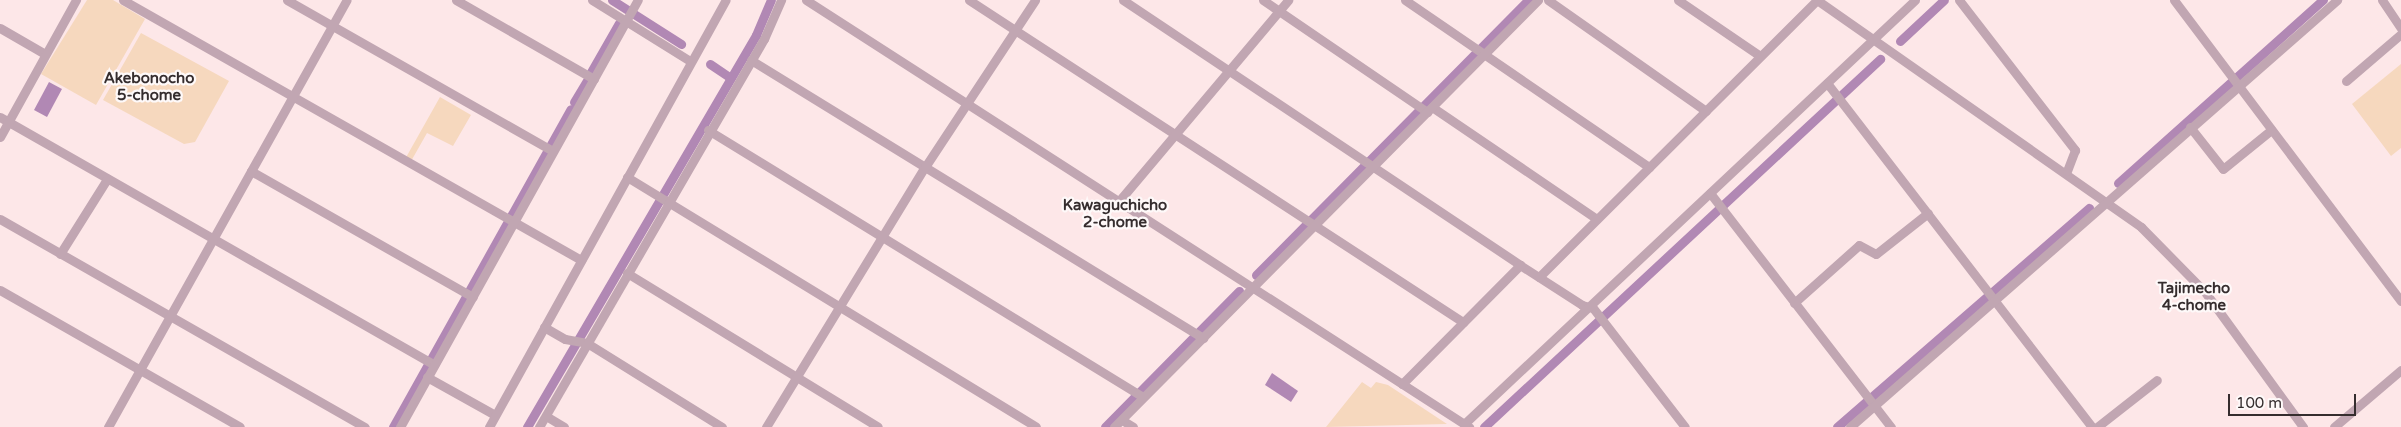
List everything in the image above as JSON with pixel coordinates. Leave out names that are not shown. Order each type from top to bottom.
[{"type":"street","points":[[0,137],[4,120],[76,0]]},
{"type":"street","points":[[123,0],[581,260]]},
{"type":"street","points":[[287,0],[553,151]]},
{"type":"street","points":[[108,427],[347,0]]},
{"type":"street","points":[[456,0],[594,79]]},
{"type":"street","points":[[592,0],[632,11],[690,61]]},
{"type":"street","points":[[489,427],[690,61],[726,0]]},
{"type":"street","points":[[539,427],[667,200],[751,60],[781,0]]},
{"type":"street","points":[[806,0],[1467,425],[1588,307],[1915,0]]},
{"type":"street","points":[[969,0],[1463,322]]},
{"type":"street","points":[[766,427],[925,167],[1036,0]]},
{"type":"street","points":[[1123,0],[1539,277],[1588,307],[1602,318],[1685,427]]},
{"type":"street","points":[[1263,0],[1597,219]]},
{"type":"street","points":[[1119,201],[1288,0]]},
{"type":"street","points":[[1405,0],[1649,166]]},
{"type":"street","points":[[1114,427],[1538,0]]},
{"type":"street","points":[[1548,0],[1706,111]]},
{"type":"street","points":[[1678,0],[1760,56]]},
{"type":"street","points":[[1539,277],[1817,0],[2068,172],[2108,201],[2174,258],[2205,292],[2303,427]]},
{"type":"street","points":[[1959,0],[2075,150],[2068,172]]},
{"type":"street","points":[[2174,0],[2401,301]]},
{"type":"street","points":[[1850,427],[1871,401],[1991,296],[2108,201],[2190,127],[2236,82],[2337,0]]},
{"type":"street","points":[[2382,0],[2401,28]]},
{"type":"street","points":[[400,427],[632,11]]},
{"type":"street","points":[[0,28],[45,54]]},
{"type":"street","points":[[2346,81],[2401,34]]},
{"type":"street","points":[[751,60],[1202,338]]},
{"type":"street","points":[[1827,82],[2092,427]]},
{"type":"street","points":[[4,120],[434,365]]},
{"type":"street","points":[[2190,127],[2223,169],[2271,130]]},
{"type":"street","points":[[708,130],[1143,397]]},
{"type":"street","points":[[252,171],[473,297]]},
{"type":"street","points":[[627,177],[1036,427]]},
{"type":"street","points":[[60,254],[107,179]]},
{"type":"street","points":[[1710,193],[1891,427]]},
{"type":"street","points":[[1794,303],[1860,245],[1876,254],[1928,213]]},
{"type":"street","points":[[0,219],[365,427]]},
{"type":"street","points":[[1402,384],[1520,264]]},
{"type":"street","points":[[627,273],[878,427]]},
{"type":"street","points":[[0,290],[240,427]]},
{"type":"street","points":[[544,327],[565,339],[587,343],[722,427]]},
{"type":"street","points":[[2334,427],[2401,370]]},
{"type":"street","points":[[428,377],[495,415]]},
{"type":"street","points":[[2098,427],[2158,380]]},
{"type":"street","points":[[546,416],[564,427]]},
{"type":"street","points":[[1122,420],[1133,427]]},
{"type":"shaded area","points":[[87,0],[113,0],[145,19],[96,105],[41,74]]},
{"type":"shaded area","points":[[141,33],[229,81],[195,142],[184,144],[103,100]]},
{"type":"shaded area","points":[[2401,64],[2401,148],[2391,156],[2352,104]]},
{"type":"shaded area","points":[[49,82],[62,89],[47,117],[34,110]]},
{"type":"shaded area","points":[[440,97],[471,115],[453,146],[427,133],[410,163],[404,161]]},
{"type":"shaded area","points":[[1272,373],[1298,391],[1291,402],[1265,385]]},
{"type":"shaded area","points":[[1362,382],[1371,388],[1376,382],[1388,385],[1447,424],[1326,427]]},
{"type":"waterway","points":[[612,0],[681,44]]},
{"type":"waterway","points":[[527,427],[756,35],[771,0]]},
{"type":"waterway","points":[[1256,275],[1528,0]]},
{"type":"waterway","points":[[1900,41],[1944,0]]},
{"type":"waterway","points":[[2118,183],[2323,0]]},
{"type":"waterway","points":[[591,72],[619,23]]},
{"type":"waterway","points":[[1484,427],[1880,59]]},
{"type":"waterway","points":[[710,64],[729,77]]},
{"type":"waterway","points":[[574,102],[587,80]]},
{"type":"waterway","points":[[393,427],[571,109]]},
{"type":"waterway","points":[[1837,427],[2089,208]]},
{"type":"waterway","points":[[1105,427],[1239,291]]},
{"type":"district","name":"Akebonocho 5-chome","points":[[149,86]]},
{"type":"district","name":"Kawaguchicho 2-chome","points":[[1115,214]]},
{"type":"district","name":"Tajimecho 4-chome","points":[[2194,296]]}]
